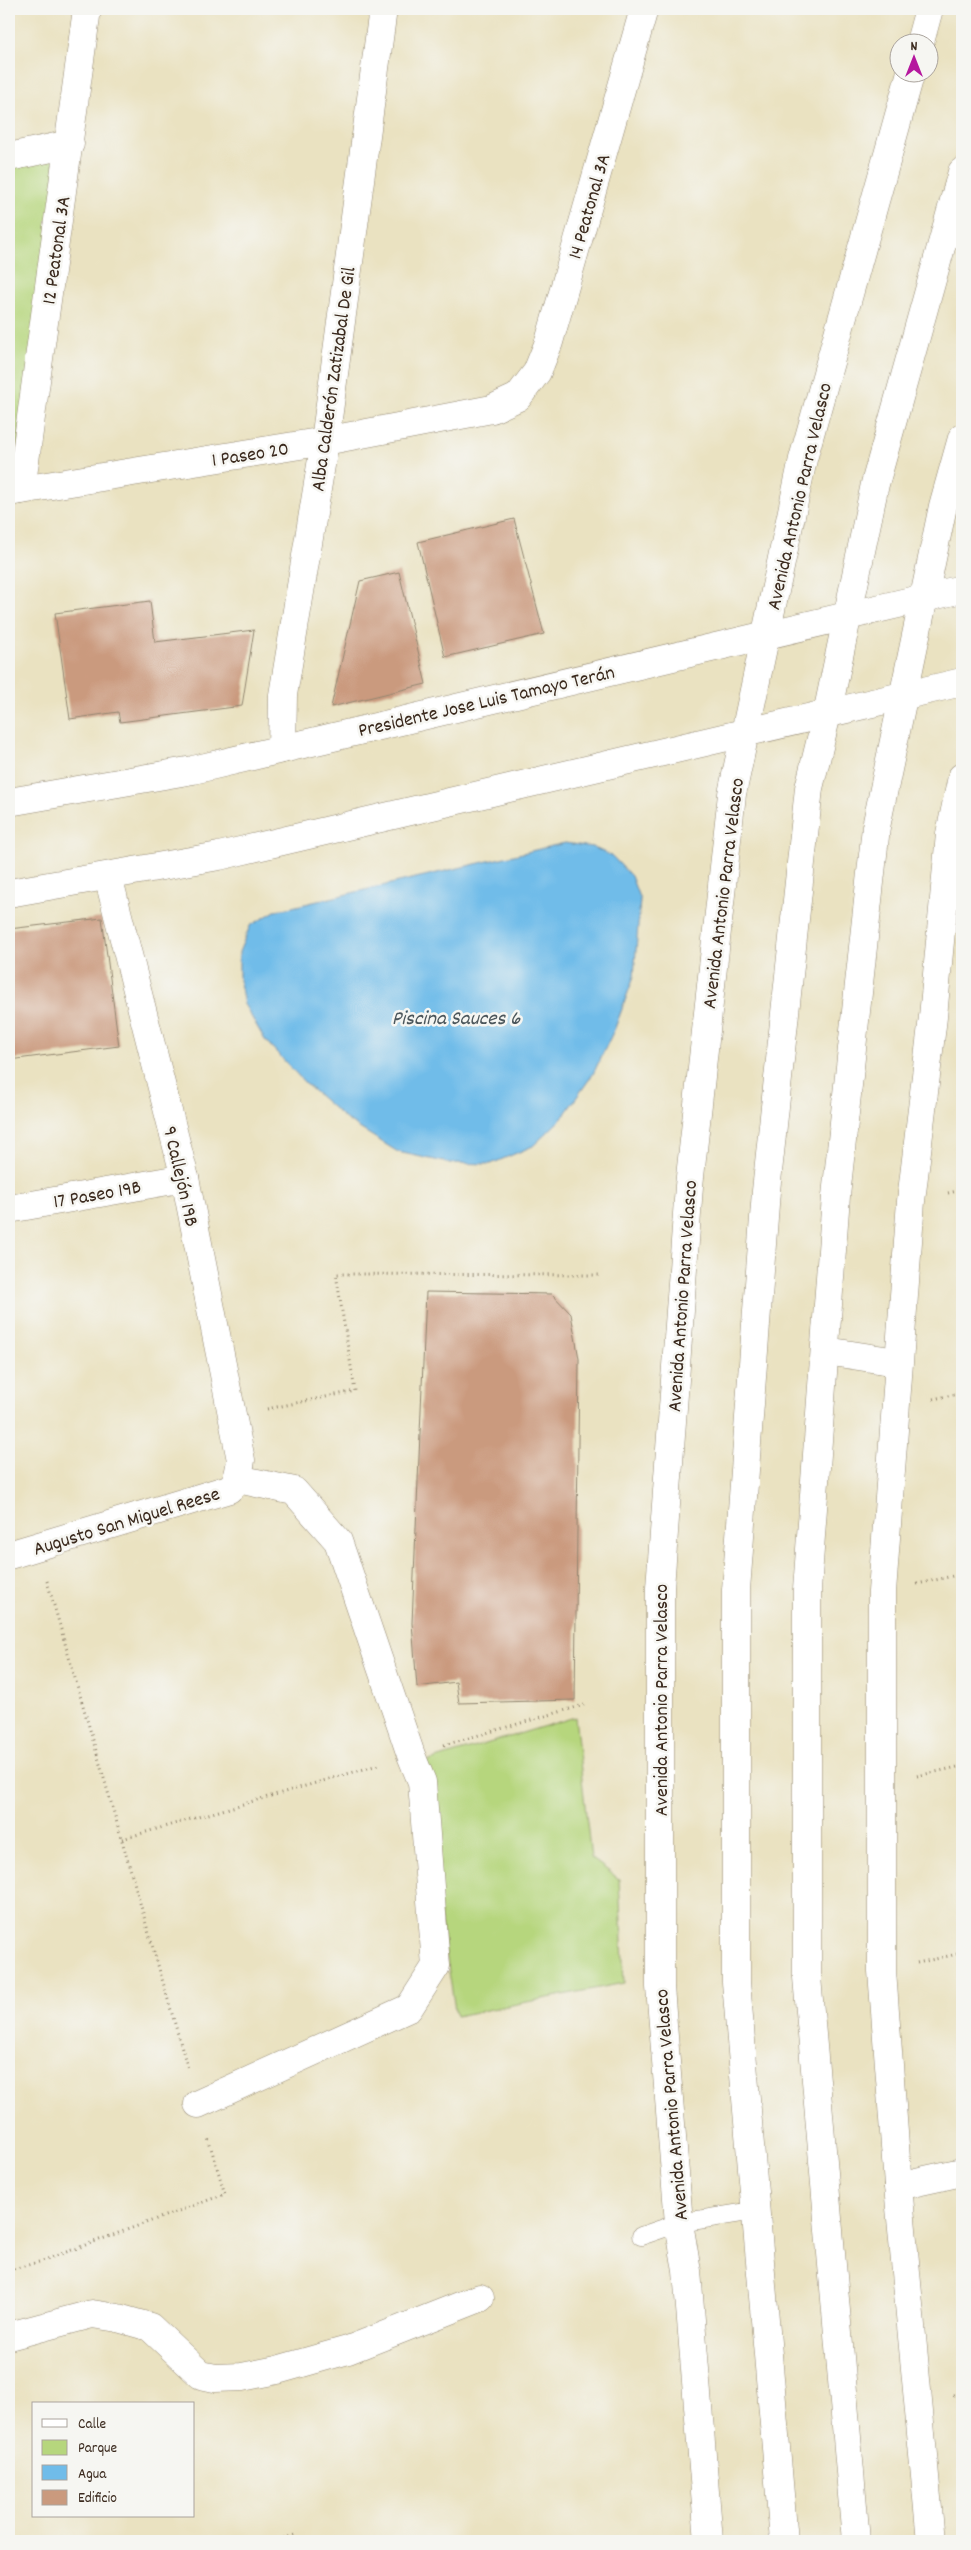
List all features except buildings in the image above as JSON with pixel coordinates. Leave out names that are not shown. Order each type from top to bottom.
[{"type":"street","name":"12 Peatonal 3A","points":[[15,491],[70,144],[87,9]]},
{"type":"street","name":"Alba Calderón Zatizabal De Gil","points":[[282,749],[283,695],[325,440],[383,9]]},
{"type":"street","name":"14 Peatonal 3A","points":[[518,397],[537,372],[549,342],[644,9]]},
{"type":"street","points":[[923,32],[929,9]]},
{"type":"street","name":"Avenida Antonio Parra Velasco","points":[[709,2541],[687,2270],[679,2223],[660,1987],[660,1588],[689,1186],[729,812],[803,459],[908,82]]},
{"type":"street","points":[[9,157],[70,144]]},
{"type":"street","points":[[784,2541],[754,2211],[736,1982],[736,1590],[766,1182],[807,804],[875,484],[962,172]]},
{"type":"street","name":"1 Paseo 20","points":[[15,491],[325,440],[492,409],[518,397]]},
{"type":"street","points":[[856,2541],[807,1976],[807,1590],[836,1196],[876,827],[943,506],[962,438]]},
{"type":"street","name":"Presidente Jose Luis Tamayo Terán","points":[[9,802],[193,770],[962,589]]},
{"type":"street","points":[[9,893],[219,856],[962,682]]},
{"type":"street","points":[[931,2541],[898,2186],[882,1971],[882,1592],[893,1470],[898,1362],[911,1202],[933,1017],[950,834],[962,777]]},
{"type":"street","name":"9 Callejón 19B","points":[[108,876],[185,1178],[241,1460],[238,1479]]},
{"type":"street","name":"17 Paseo 19B","points":[[9,1209],[185,1178]]},
{"type":"street","points":[[826,1352],[898,1362]]},
{"type":"street","points":[[198,2104],[410,2008],[436,1966],[422,1782],[411,1755],[338,1540],[294,1491],[238,1479]]},
{"type":"street","name":"Augusto San Miguel Reese","points":[[16,1549],[229,1489],[238,1479]]},
{"type":"street","points":[[898,2186],[962,2172]]},
{"type":"street","points":[[9,2336],[92,2314],[118,2318],[150,2327],[201,2376],[214,2378],[242,2377],[277,2370],[348,2350],[480,2298]]},
{"type":"lane","points":[[641,2236],[679,2223],[754,2211]]},
{"type":"path","points":[[232,1416],[355,1390],[336,1274],[600,1276]]},
{"type":"path","points":[[9,2270],[39,2262],[225,2194],[122,1839],[16,1549]]},
{"type":"path","points":[[882,1592],[962,1574]]},
{"type":"path","points":[[122,1839],[584,1705]]},
{"type":"path","points":[[882,1783],[962,1766]]},
{"type":"path","points":[[882,1971],[962,1953]]},
{"type":"path","points":[[274,2541],[295,2535]]},
{"type":"green space","points":[[70,144],[9,492],[9,157]]},
{"type":"green space","points":[[575,1717],[591,1858],[619,1879],[624,1983],[456,2016],[416,1765]]},
{"type":"water","name":"Piscina Sauces 6","points":[[565,843],[592,847],[612,856],[631,876],[640,900],[634,976],[615,1028],[593,1074],[562,1118],[533,1146],[491,1164],[449,1163],[398,1152],[348,1121],[306,1084],[265,1040],[244,1004],[239,978],[239,952],[250,926],[275,911]]}]
